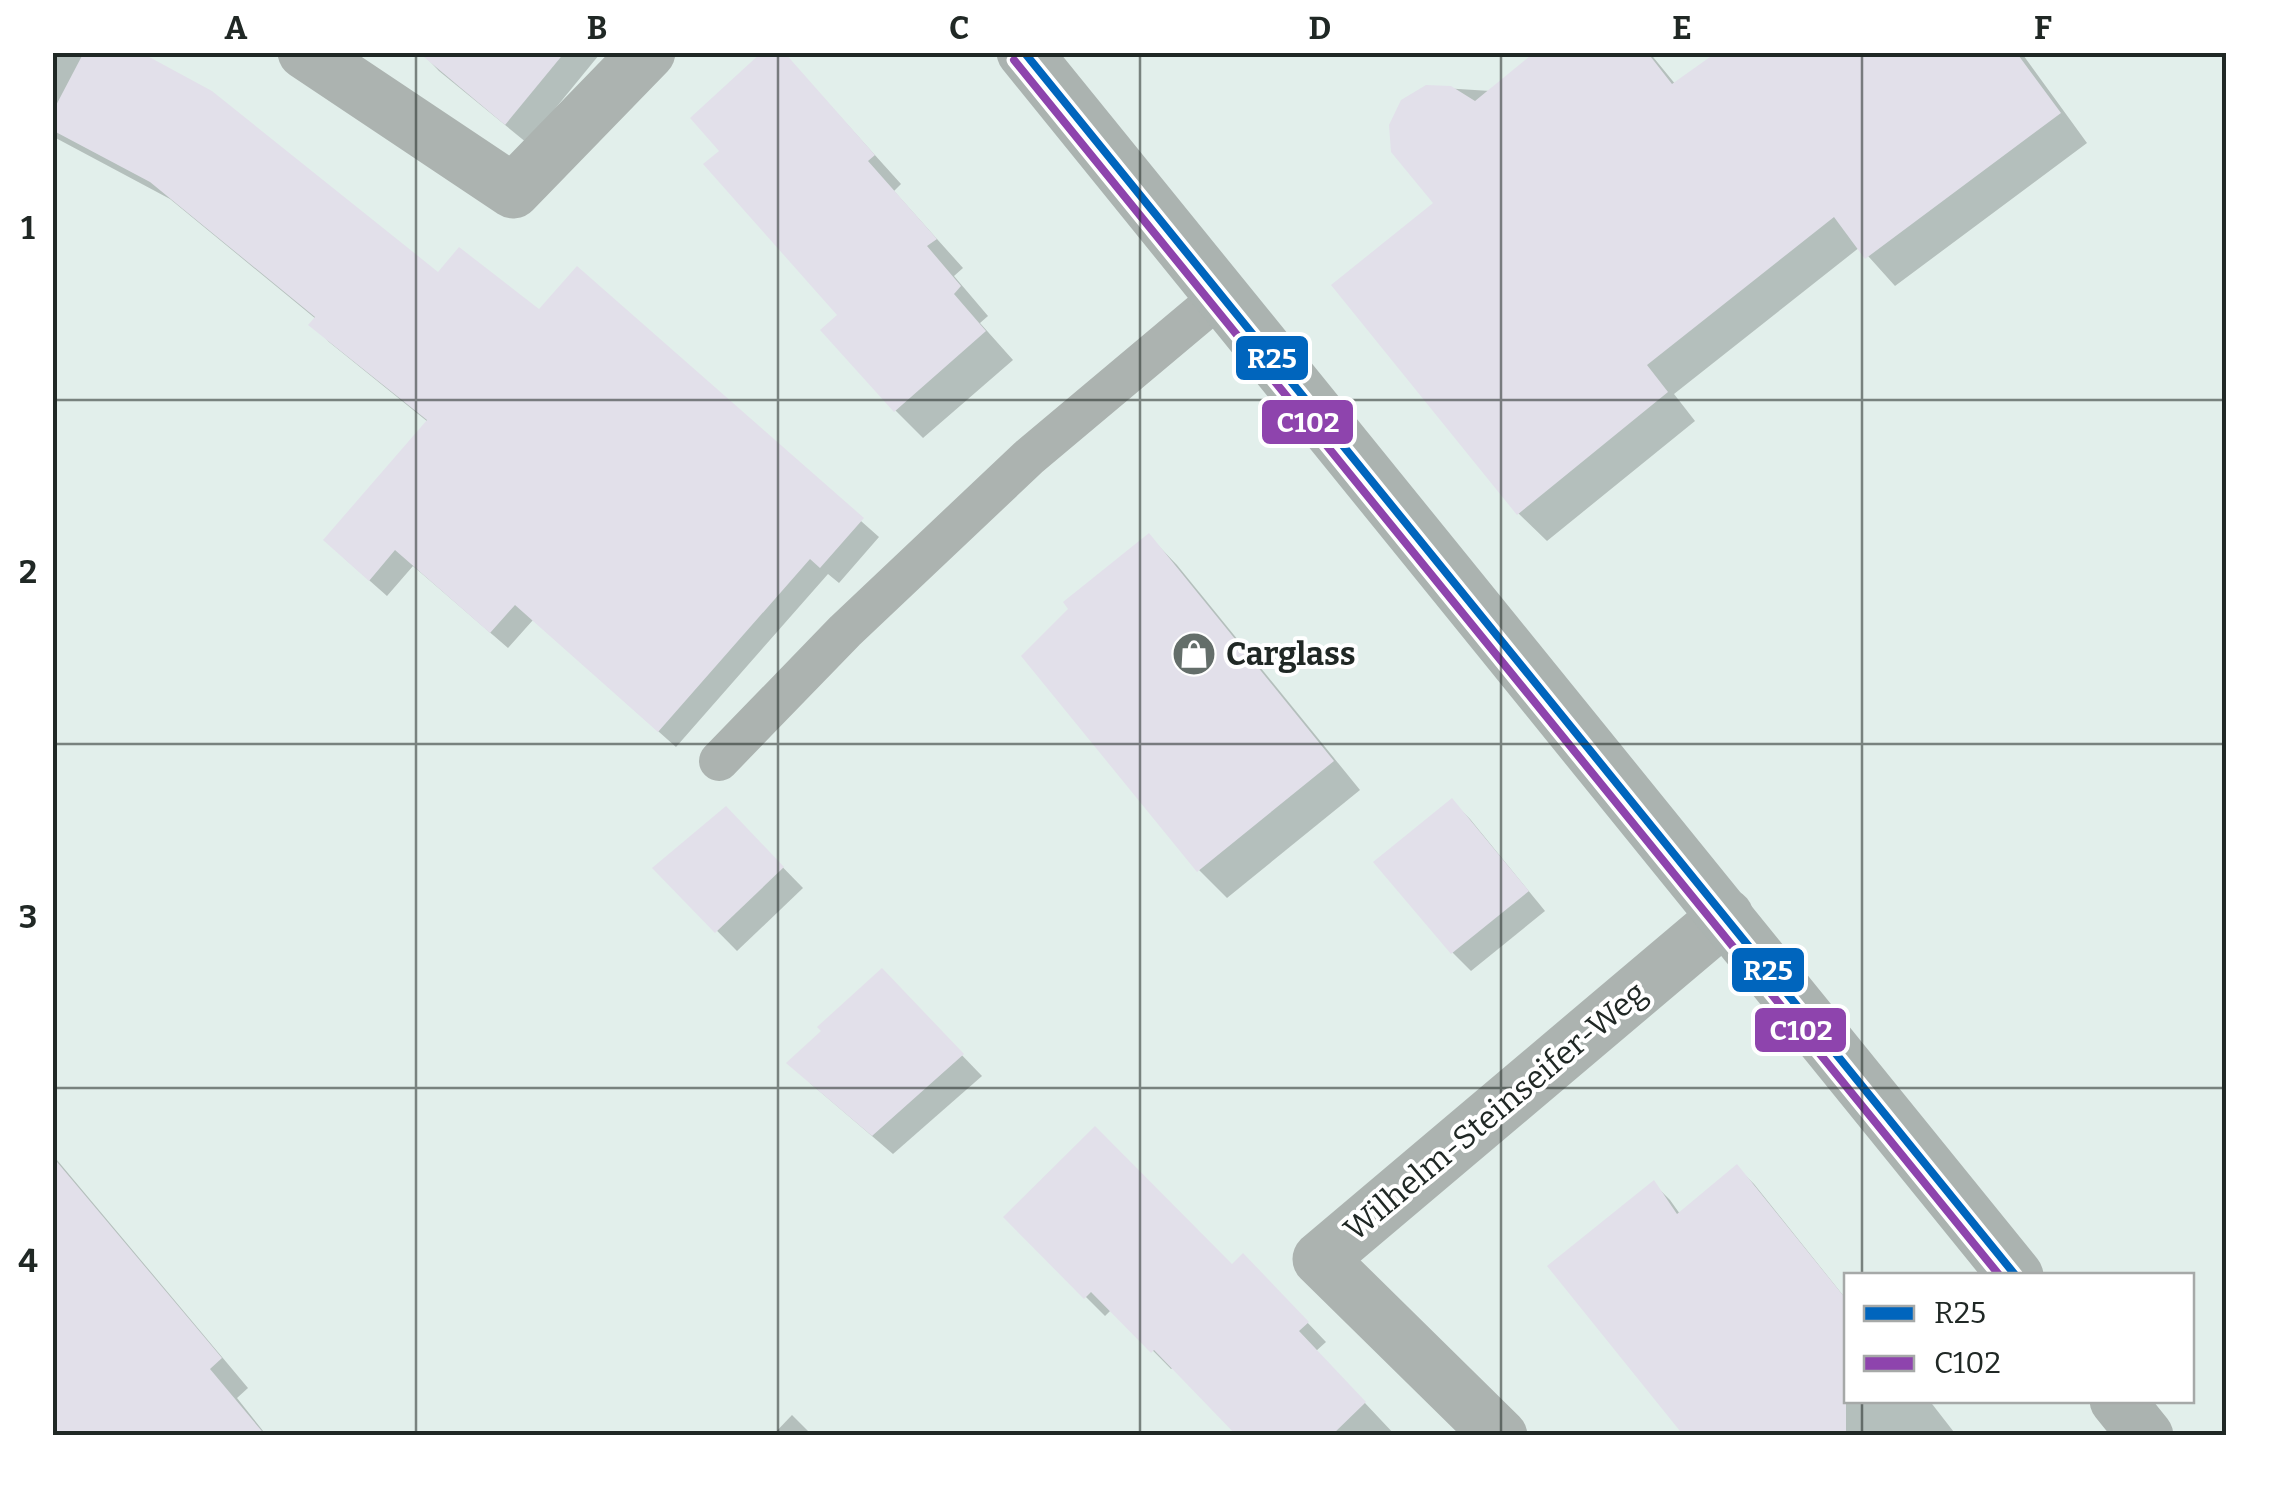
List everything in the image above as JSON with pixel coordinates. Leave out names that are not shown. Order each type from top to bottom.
[{"type":"main road","points":[[1024,52],[2014,1273]]},
{"type":"main road","points":[[2119,1403],[2146,1436]]},
{"type":"street","points":[[305,52],[513,191],[648,52]]},
{"type":"street","name":"Wilhelm-Steinseifer-Weg","points":[[1500,1436],[1320,1259],[1726,916]]},
{"type":"lane","points":[[718,760],[845,630],[1029,457],[1222,295]]},
{"type":"building","points":[[84,52],[140,52],[212,91],[438,272],[459,247],[539,309],[577,266],[864,518],[820,568],[810,559],[658,732],[515,605],[490,633],[395,550],[369,581],[323,540],[427,420],[308,325],[315,317],[150,182],[52,130],[52,113]]},
{"type":"building","points":[[418,52],[565,52],[505,125]]},
{"type":"building","points":[[762,52],[784,52],[875,155],[868,161],[937,239],[927,246],[961,286],[954,294],[986,331],[894,412],[820,330],[837,315],[703,164],[719,151],[690,118]]},
{"type":"building","points":[[1535,52],[1647,52],[1672,84],[1717,52],[2016,52],[2061,113],[1865,259],[1834,217],[1647,365],[1668,392],[1517,515],[1331,285],[1433,203],[1391,152],[1389,125],[1401,100],[1426,85],[1451,86],[1475,101]]},
{"type":"building","points":[[1149,533],[1334,761],[1197,872],[1021,656],[1068,609],[1063,602]]},
{"type":"building","points":[[1452,798],[1529,891],[1451,954],[1373,862]]},
{"type":"building","points":[[726,806],[784,867],[715,933],[652,868]]},
{"type":"building","points":[[882,968],[964,1054],[872,1136],[786,1063],[821,1031],[817,1027]]},
{"type":"building","points":[[1095,1126],[1232,1264],[1243,1253],[1309,1322],[1299,1331],[1366,1402],[1331,1436],[1237,1436],[1154,1350],[1151,1353],[1091,1292],[1084,1299],[1003,1217]]},
{"type":"building","points":[[52,1156],[222,1358],[210,1369],[266,1436],[52,1436]]},
{"type":"building","points":[[1737,1164],[1844,1297],[1846,1436],[1684,1436],[1547,1266],[1654,1180],[1677,1214]]},
{"type":"transit line","name":"R25","points":[[1024,52],[2014,1273]]},
{"type":"transit line","name":"C102","points":[[1014,60],[1998,1273]]},
{"type":"place","name":"Carglass","points":[[1194,654]]}]
